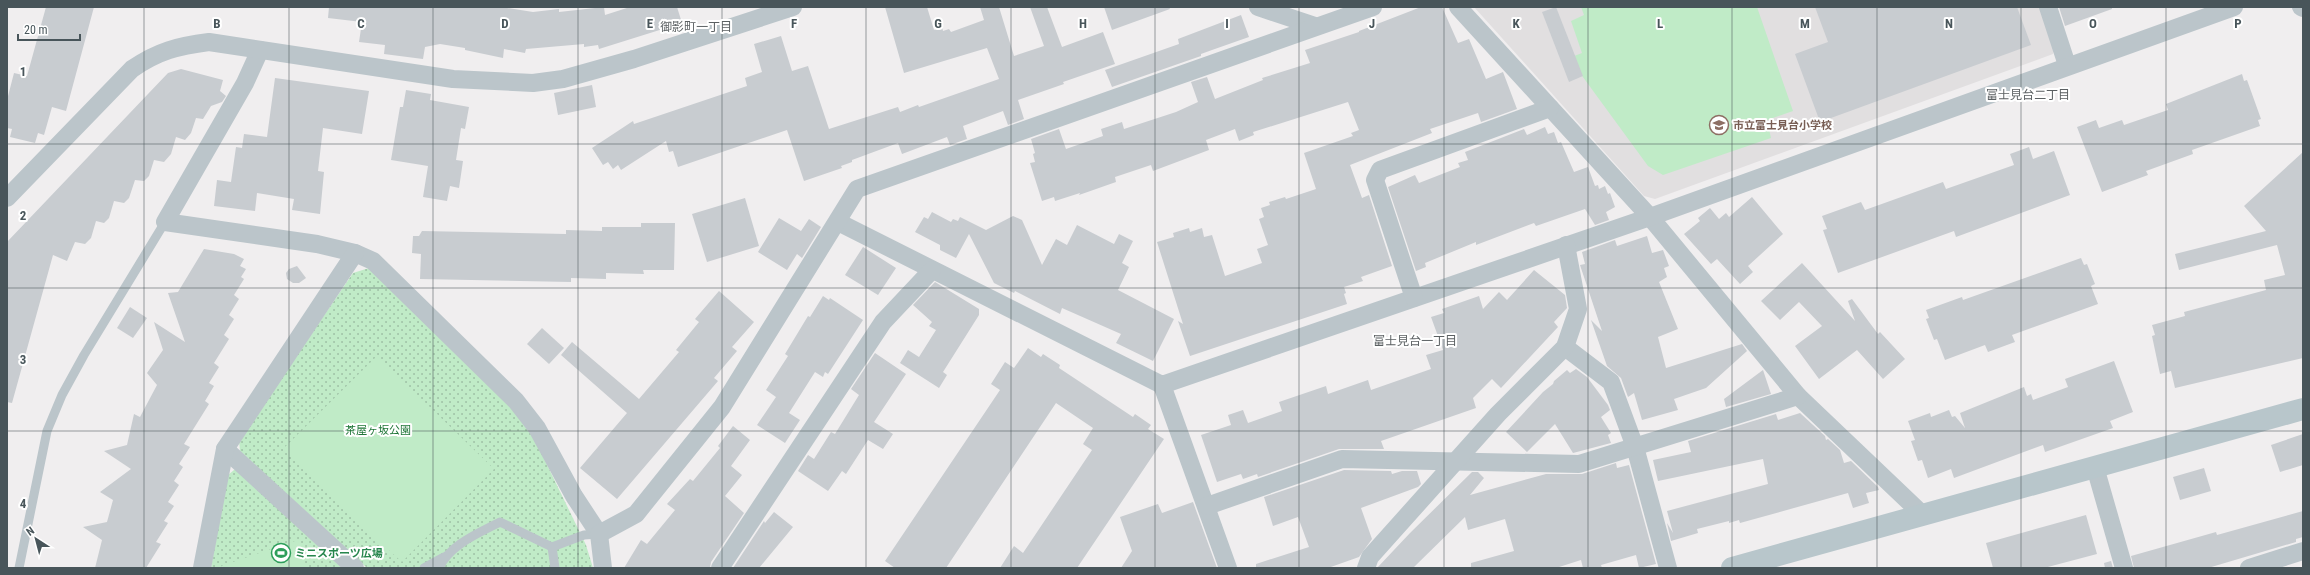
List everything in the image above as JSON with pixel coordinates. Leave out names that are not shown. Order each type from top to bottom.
[{"type":"street","points":[[7,198],[132,69],[151,56],[180,46],[209,42],[453,79],[533,83],[563,79],[634,59],[793,7]]},
{"type":"street","points":[[1258,7],[1315,26]]},
{"type":"street","points":[[599,534],[636,514],[722,407],[838,222],[857,189],[1372,7]]},
{"type":"street","points":[[1458,7],[1650,217],[1798,396],[1923,515]]},
{"type":"street","points":[[2048,7],[2067,66]]},
{"type":"street","points":[[1162,385],[1650,217],[2234,7]]},
{"type":"street","points":[[260,50],[245,83],[165,222],[317,244],[355,253],[373,261],[516,401],[537,428],[574,496],[599,534],[603,568]]},
{"type":"street","points":[[1414,298],[1375,180],[1380,170],[1550,108]]},
{"type":"street","points":[[838,222],[1162,385],[1207,506],[1228,568]]},
{"type":"street","points":[[1366,568],[1370,557],[1498,414],[1565,347],[1578,309],[1566,245]]},
{"type":"street","points":[[202,568],[225,449],[355,253]]},
{"type":"street","points":[[720,568],[883,322],[932,270]]},
{"type":"street","points":[[1565,347],[1611,382],[1635,447],[1668,568]]},
{"type":"street","points":[[1207,506],[1342,459],[1579,464],[1798,396]]},
{"type":"street","points":[[1732,568],[2303,409]]},
{"type":"street","points":[[225,449],[355,568]]},
{"type":"street","points":[[2095,467],[2124,568]]},
{"type":"street","points":[[2250,568],[2303,551]]},
{"type":"lane","points":[[19,568],[47,431],[62,395],[84,355],[165,222]]},
{"type":"lane","points":[[424,568],[445,556],[474,536],[500,522],[552,547],[584,535],[599,534]]},
{"type":"lane","points":[[552,547],[555,568]]},
{"type":"lane","points":[[439,568],[445,556]]},
{"type":"shaded area","name":"市立富士見台小学校","points":[[1474,7],[2043,7],[2056,46],[2053,54],[1655,199],[1644,196]]},
{"type":"green space","points":[[1581,7],[1757,7],[1793,111],[1767,120],[1771,138],[1663,175],[1648,166],[1569,58],[1582,53],[1571,21],[1584,15]]},
{"type":"green space","name":"茶屋ヶ坂公園","points":[[369,268],[511,407],[535,440],[586,545],[593,568],[367,568],[240,451],[239,440],[353,273]]},
{"type":"green space","points":[[377,356],[494,469],[402,562],[365,529],[284,448]]},
{"type":"green space","points":[[234,470],[237,470],[342,568],[211,568],[225,487],[228,475]]},
{"type":"green space","name":"ミニスポーツ広場","points":[[298,540],[306,568],[222,568],[221,566]]},
{"type":"building","points":[[46,7],[94,7],[66,111],[52,107],[44,135],[38,133],[35,143],[10,137],[12,129],[7,128],[7,100],[14,73],[27,76]]},
{"type":"building","points":[[329,7],[501,7],[533,12],[559,9],[559,12],[604,7],[605,15],[630,7],[677,7],[682,23],[599,49],[598,45],[584,47],[584,44],[526,49],[525,53],[504,49],[503,58],[465,50],[465,48],[440,44],[425,47],[423,59],[384,54],[385,45],[359,42],[362,22],[328,18]]},
{"type":"building","points":[[885,7],[927,7],[934,30],[942,27],[943,31],[949,29],[951,32],[984,20],[980,7],[999,7],[1014,56],[1044,46],[1030,7],[1047,7],[1062,47],[1103,32],[1115,64],[1063,82],[1064,84],[1018,100],[1024,119],[1008,125],[1003,111],[963,126],[967,139],[950,145],[947,137],[902,154],[898,143],[852,160],[852,162],[841,166],[842,168],[804,181],[787,130],[678,167],[673,151],[669,152],[666,141],[621,170],[618,165],[613,169],[608,162],[603,165],[592,148],[633,121],[634,124],[747,86],[745,78],[762,72],[754,44],[781,36],[792,71],[808,66],[829,129],[898,107],[900,112],[918,105],[919,107],[999,79],[987,48],[904,73]]},
{"type":"building","points":[[1104,7],[1169,7],[1170,9],[1112,30]]},
{"type":"building","points":[[1421,7],[1442,7],[1458,43],[1469,39],[1486,79],[1503,72],[1517,109],[1481,122],[1478,113],[1430,129],[1432,133],[1350,165],[1362,198],[1369,195],[1392,266],[1361,277],[1363,281],[1344,287],[1346,293],[1344,294],[1347,304],[1190,356],[1178,321],[1183,324],[1157,242],[1174,237],[1173,233],[1189,228],[1190,232],[1202,228],[1204,237],[1212,235],[1225,276],[1262,263],[1257,249],[1268,245],[1259,219],[1264,217],[1261,208],[1270,205],[1269,202],[1285,197],[1286,199],[1316,189],[1304,153],[1353,136],[1351,133],[1359,130],[1348,102],[1253,132],[1254,135],[1239,141],[1235,129],[1206,140],[1209,150],[1153,171],[1151,165],[1115,177],[1116,182],[1079,195],[1080,193],[1055,201],[1054,197],[1042,201],[1030,163],[1035,162],[1033,154],[1035,153],[1031,139],[1059,129],[1066,149],[1103,136],[1101,129],[1122,122],[1124,129],[1176,112],[1198,102],[1191,82],[1207,77],[1215,99],[1263,80],[1262,78],[1310,63],[1305,50],[1359,32]]},
{"type":"building","points":[[1556,7],[1583,76],[1569,82],[1542,12]]},
{"type":"building","points":[[1815,7],[2017,7],[2031,45],[1820,122],[1795,54],[1828,42]]},
{"type":"building","points":[[2059,7],[2112,7],[2112,9],[2065,26]]},
{"type":"building","points":[[1241,15],[1249,37],[1201,54],[1201,56],[1112,87],[1105,70],[1179,44],[1178,39]]},
{"type":"building","points":[[181,69],[223,80],[220,91],[226,96],[222,102],[211,106],[203,119],[196,118],[191,133],[185,140],[176,137],[171,154],[164,162],[154,160],[149,176],[144,181],[135,180],[129,198],[124,203],[114,201],[109,218],[104,223],[96,221],[91,238],[85,244],[75,242],[67,261],[53,255],[12,403],[7,402],[7,242],[168,73]]},
{"type":"building","points":[[2242,74],[2244,81],[2247,80],[2261,119],[2258,120],[2260,126],[2192,150],[2193,154],[2146,171],[2148,175],[2102,192],[2077,127],[2096,120],[2099,128],[2122,120],[2124,125],[2168,110],[2166,104]]},
{"type":"building","points":[[275,78],[369,91],[362,134],[323,128],[318,171],[324,172],[320,214],[292,210],[294,199],[257,193],[255,211],[214,206],[217,180],[231,182],[236,147],[242,148],[244,134],[267,137]]},
{"type":"building","points":[[592,85],[596,107],[558,115],[554,93]]},
{"type":"building","points":[[406,90],[431,94],[430,100],[469,107],[465,129],[461,128],[456,160],[463,161],[459,188],[450,186],[447,201],[423,197],[428,166],[391,160],[400,107],[403,107]]},
{"type":"building","points":[[1545,127],[1548,134],[1554,132],[1558,143],[1561,142],[1574,172],[1588,167],[1595,186],[1598,185],[1599,189],[1605,186],[1608,194],[1610,193],[1615,207],[1606,212],[1609,220],[1595,225],[1585,209],[1536,226],[1534,223],[1476,245],[1476,242],[1425,263],[1426,267],[1416,271],[1388,187],[1415,175],[1419,183],[1460,167],[1458,163],[1468,160],[1465,152],[1524,129],[1527,135]]},
{"type":"building","points":[[2029,147],[2033,159],[2054,151],[2070,195],[1956,237],[1954,231],[1838,273],[1823,230],[1827,229],[1822,216],[1861,202],[1865,210],[1943,182],[1946,189],[2014,165],[2010,154]]},
{"type":"building","points":[[2303,152],[2303,358],[2175,388],[2171,371],[2160,374],[2152,336],[2155,335],[2152,325],[2185,316],[2184,312],[2266,290],[2264,280],[2285,275],[2277,245],[2179,270],[2175,254],[2266,231],[2244,206]]},
{"type":"building","points":[[1752,197],[1783,234],[1748,266],[1753,272],[1740,284],[1717,259],[1711,264],[1684,234],[1700,221],[1698,218],[1710,208],[1719,219],[1726,213],[1729,217]]},
{"type":"building","points":[[745,198],[759,246],[707,262],[692,214]]},
{"type":"building","points":[[932,212],[951,222],[953,219],[958,221],[960,217],[986,230],[1013,216],[1022,220],[1042,265],[1056,239],[1067,245],[1077,225],[1114,244],[1119,234],[1133,241],[1122,263],[1129,267],[1118,290],[1174,319],[1153,361],[1116,343],[1121,334],[1062,308],[1060,314],[1015,291],[1014,293],[994,283],[969,234],[956,258],[940,250],[940,245],[915,232],[924,217],[928,219]]},
{"type":"building","points":[[779,218],[801,231],[809,219],[821,227],[802,258],[797,254],[787,270],[758,252]]},
{"type":"building","points":[[641,223],[675,223],[674,270],[643,270],[644,274],[606,273],[606,279],[571,278],[571,282],[420,279],[421,254],[412,253],[413,236],[419,236],[422,231],[566,234],[566,230],[602,231],[602,227],[641,227]]},
{"type":"building","points":[[1647,236],[1652,253],[1663,250],[1669,266],[1664,268],[1667,277],[1659,282],[1678,329],[1658,337],[1666,368],[1742,344],[1747,351],[1706,388],[1674,399],[1678,410],[1642,420],[1634,393],[1628,397],[1621,378],[1607,366],[1591,320],[1602,331],[1580,265],[1585,264],[1582,252],[1615,240],[1617,246]]},
{"type":"building","points":[[863,247],[896,268],[878,295],[845,275]]},
{"type":"building","points":[[204,249],[234,254],[244,259],[240,266],[246,269],[241,277],[244,279],[234,295],[239,299],[229,315],[234,319],[224,335],[229,339],[214,363],[219,367],[209,383],[214,386],[205,401],[209,404],[184,444],[190,447],[179,464],[183,467],[174,481],[179,485],[168,502],[174,506],[164,521],[168,523],[156,542],[161,544],[146,568],[95,568],[102,540],[83,527],[107,522],[113,500],[100,492],[131,469],[104,451],[127,445],[134,414],[140,417],[157,385],[147,373],[163,350],[154,322],[185,342],[168,293],[178,292]]},
{"type":"building","points":[[2081,258],[2084,265],[2087,264],[2095,284],[2091,286],[2098,304],[2012,335],[2015,342],[1988,352],[1985,345],[1945,360],[1937,339],[1934,340],[1926,319],[1929,318],[1926,310],[1962,297],[1963,300]]},
{"type":"building","points":[[1802,263],[1855,321],[1848,301],[1852,299],[1878,334],[1880,332],[1905,359],[1883,379],[1857,350],[1819,379],[1795,346],[1822,326],[1799,302],[1780,320],[1761,301]]},
{"type":"building","points":[[297,266],[306,278],[299,283],[293,283],[287,279],[286,273],[289,269]]},
{"type":"building","points":[[1534,270],[1565,295],[1567,308],[1554,322],[1558,327],[1501,388],[1492,379],[1473,398],[1476,408],[1381,441],[1384,449],[1339,449],[1258,477],[1257,474],[1243,479],[1241,474],[1217,482],[1201,435],[1231,425],[1228,415],[1243,410],[1248,423],[1282,411],[1279,402],[1326,386],[1328,394],[1368,380],[1371,390],[1431,369],[1426,355],[1443,350],[1431,317],[1444,313],[1442,309],[1479,296],[1483,309],[1499,292],[1507,300]]},
{"type":"building","points":[[935,282],[979,309],[979,315],[943,372],[947,375],[939,388],[900,363],[908,350],[919,357],[936,330],[929,326],[932,322],[913,305]]},
{"type":"building","points":[[719,291],[754,322],[732,347],[737,351],[714,378],[718,381],[617,499],[580,468],[627,413],[561,355],[572,342],[639,399],[679,352],[676,350],[699,322],[695,319]]},
{"type":"building","points":[[823,296],[829,300],[830,298],[863,320],[828,374],[825,372],[823,377],[815,372],[789,413],[800,420],[785,443],[757,425],[776,397],[766,390],[788,356],[785,354],[808,316],[810,317]]},
{"type":"building","points":[[130,307],[147,318],[133,338],[117,328]]},
{"type":"building","points":[[542,328],[564,348],[549,364],[527,344]]},
{"type":"building","points":[[1028,348],[1041,357],[1043,354],[1060,365],[1059,368],[1133,417],[1135,414],[1151,425],[1148,429],[1164,439],[1077,568],[1000,568],[1014,546],[1023,553],[1092,450],[1083,444],[1093,428],[1056,403],[946,568],[895,568],[885,561],[1000,390],[991,384],[1005,362],[1014,368]]},
{"type":"building","points":[[875,353],[906,374],[874,422],[893,434],[883,449],[868,440],[846,474],[842,471],[828,491],[798,471],[808,455],[814,459],[831,432],[835,434],[859,395],[851,389]]},
{"type":"building","points":[[2114,361],[2133,412],[2110,421],[2113,428],[2045,452],[2043,445],[1954,478],[1951,469],[1928,478],[1922,460],[1918,461],[1911,441],[1915,440],[1908,421],[1930,413],[1931,417],[1949,410],[1952,417],[1955,416],[1965,428],[1960,413],[2024,387],[2027,396],[2031,394],[2033,400],[2068,387],[2065,379]]},
{"type":"building","points":[[1576,369],[1587,377],[1608,405],[1610,410],[1601,417],[1611,433],[1608,435],[1611,443],[1573,453],[1555,424],[1527,452],[1506,432],[1543,392],[1553,384],[1554,381],[1567,370],[1570,373]]},
{"type":"building","points":[[1763,370],[1771,394],[1726,407],[1724,399]]},
{"type":"building","points":[[1800,413],[1825,436],[1826,440],[1828,439],[1840,450],[1844,463],[1851,461],[1878,487],[1879,490],[1866,493],[1869,503],[1853,508],[1848,493],[1740,523],[1739,520],[1729,523],[1729,521],[1697,529],[1698,533],[1671,541],[1667,523],[1673,533],[1667,511],[1768,484],[1763,459],[1658,481],[1653,460],[1691,452],[1688,441],[1776,414],[1778,420]]},
{"type":"building","points":[[733,426],[750,440],[731,466],[742,475],[725,496],[744,513],[711,562],[710,568],[624,568],[641,540],[647,544],[675,510],[667,504],[690,479],[693,481],[720,448],[718,446]]},
{"type":"building","points":[[2303,434],[2303,465],[2280,472],[2271,445]]},
{"type":"building","points":[[1616,463],[1617,468],[1629,465],[1656,564],[1639,568],[1636,555],[1601,565],[1602,568],[1583,568],[1581,560],[1556,568],[1471,568],[1471,563],[1514,551],[1505,519],[1468,530],[1465,517],[1413,568],[1377,568],[1472,472],[1478,472],[1484,478],[1470,495],[1546,474],[1582,474]]},
{"type":"building","points":[[2204,468],[2211,491],[2180,500],[2173,477]]},
{"type":"building","points":[[1344,470],[1391,471],[1392,474],[1402,471],[1417,471],[1421,484],[1418,487],[1361,508],[1372,539],[1359,557],[1328,568],[1256,568],[1256,564],[1309,547],[1298,517],[1273,526],[1264,497]]},
{"type":"building","points":[[1193,502],[1217,568],[1121,568],[1132,551],[1120,517],[1158,504],[1162,513]]},
{"type":"building","points":[[2303,511],[2303,537],[2296,539],[2296,542],[2208,568],[2134,568],[2131,556],[2216,532],[2217,535]]},
{"type":"building","points":[[774,512],[793,527],[759,568],[733,568],[764,521],[765,523]]},
{"type":"building","points":[[2086,515],[2097,554],[2044,568],[1993,568],[1986,543]]},
{"type":"building","points":[[2111,561],[2113,568],[2105,568],[2104,563]]},
{"type":"place","name":"市立富士見台小学校","points":[[1719,125]]},
{"type":"place","name":"ミニスポーツ広場","points":[[281,553]]},
{"type":"district","name":"御影町一丁目","points":[[696,27]]},
{"type":"district","name":"富士見台二丁目","points":[[2028,95]]},
{"type":"district","name":"富士見台一丁目","points":[[1415,341]]}]
